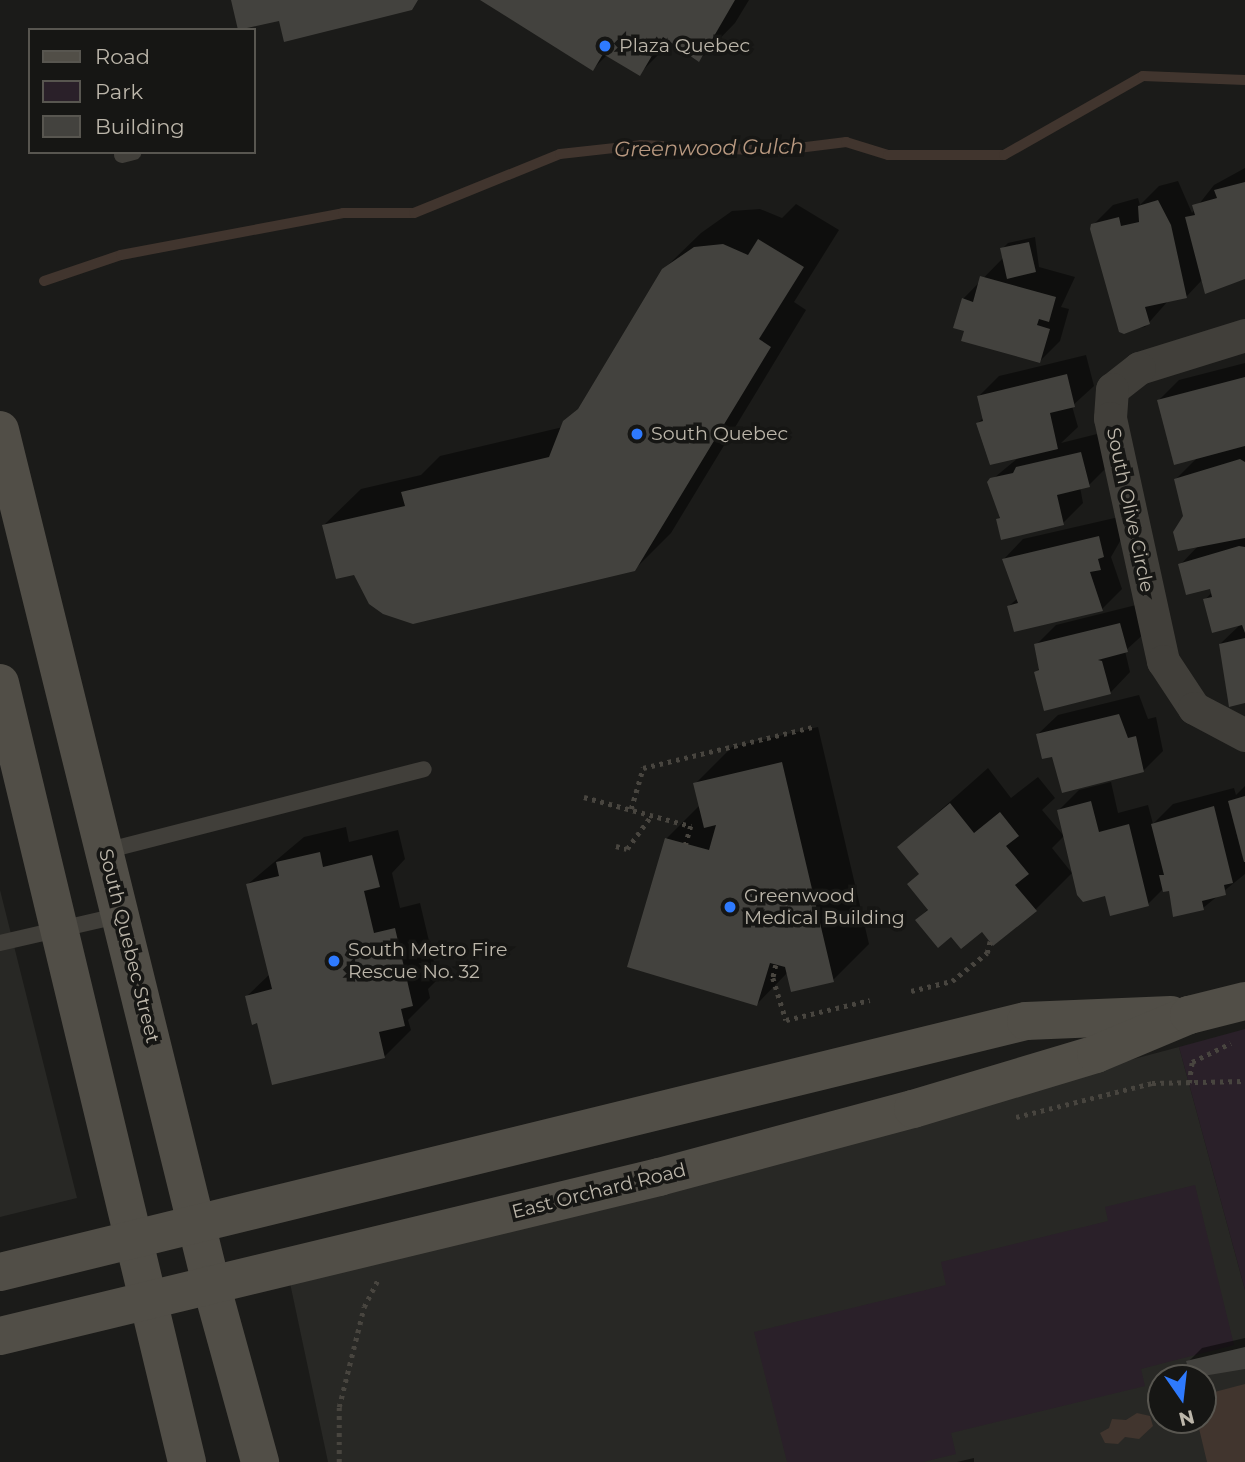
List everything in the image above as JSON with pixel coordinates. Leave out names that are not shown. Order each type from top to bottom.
[{"type":"main road","name":"South Quebec Street","points":[[0,430],[211,1284],[260,1462]]},
{"type":"main road","points":[[0,683],[187,1462]]},
{"type":"main road","name":"East Orchard Road","points":[[0,1336],[659,1177],[913,1109],[1096,1054],[1189,1015],[1245,1001]]},
{"type":"main road","name":"East Orchard Road","points":[[0,1272],[1026,1021],[1189,1015]]},
{"type":"street","name":"South Olive Circle","points":[[1245,335],[1139,368],[1112,389],[1110,418],[1163,662],[1194,708],[1245,736]]},
{"type":"lane","points":[[105,851],[424,769]]},
{"type":"lane","points":[[0,943],[121,915]]},
{"type":"path","points":[[631,810],[643,768],[816,726]]},
{"type":"path","points":[[584,797],[691,826],[686,844]]},
{"type":"path","points":[[616,846],[627,849],[652,816]]},
{"type":"path","points":[[911,991],[952,981],[987,953],[989,941]]},
{"type":"path","points":[[776,965],[773,978],[782,1019],[870,1000]]},
{"type":"path","points":[[1189,1083],[1192,1062],[1211,1049],[1245,1039]]},
{"type":"path","points":[[339,1462],[339,1407],[365,1307],[381,1275]]},
{"type":"shaded area","points":[[0,890],[77,1198],[0,1217]]},
{"type":"shaded area","points":[[1179,1047],[1245,1290],[1245,1462],[328,1462],[290,1283]]},
{"type":"shaded area","points":[[1245,1384],[1245,1462],[1207,1462],[1200,1434],[1217,1434],[1217,1391]]},
{"type":"shaded area","points":[[1137,1413],[1147,1415],[1147,1432],[1139,1439],[1125,1437],[1118,1444],[1105,1443],[1100,1433],[1109,1428],[1112,1419],[1126,1420]]},
{"type":"green space","points":[[1245,1029],[1245,1290],[1179,1047]]},
{"type":"green space","points":[[1195,1185],[1234,1345],[1160,1364],[1147,1364],[1147,1367],[1141,1369],[1145,1386],[951,1433],[956,1454],[923,1462],[787,1462],[754,1332],[946,1285],[941,1262],[1108,1221],[1105,1207]]},
{"type":"building","points":[[231,0],[418,0],[412,10],[284,42],[279,21],[238,28]]},
{"type":"building","name":"Plaza Quebec","points":[[480,0],[735,0],[699,62],[663,37],[640,76],[603,54],[593,71]]},
{"type":"building","points":[[1245,182],[1245,279],[1205,294],[1185,217],[1195,215],[1192,205],[1217,198],[1214,190]]},
{"type":"building","points":[[1158,200],[1171,225],[1187,298],[1145,307],[1150,324],[1124,334],[1119,332],[1090,229],[1091,224],[1119,217],[1121,226],[1139,222],[1138,206]]},
{"type":"building","name":"South Quebec","points":[[758,239],[804,267],[759,339],[771,347],[635,571],[413,624],[383,614],[369,604],[354,575],[336,579],[322,525],[405,506],[401,492],[549,457],[563,421],[578,409],[662,269],[694,247],[723,244],[748,255]]},
{"type":"building","points":[[1029,242],[1036,272],[1007,279],[1000,248]]},
{"type":"building","points":[[980,276],[1056,297],[1049,322],[1039,319],[1037,325],[1050,329],[1040,363],[961,341],[964,331],[953,328],[962,298],[973,302]]},
{"type":"building","points":[[1067,374],[1075,407],[1050,413],[1058,449],[990,465],[976,423],[983,421],[977,396]]},
{"type":"building","points":[[1245,377],[1245,446],[1174,465],[1157,400]]},
{"type":"building","points":[[1081,452],[1090,487],[1057,495],[1064,525],[1001,540],[996,519],[1000,518],[987,482],[990,478],[1013,473],[1016,467]]},
{"type":"building","points":[[1240,459],[1245,462],[1245,538],[1178,551],[1173,532],[1183,516],[1174,479]]},
{"type":"building","points":[[1099,536],[1104,557],[1098,559],[1101,570],[1090,572],[1103,611],[1014,632],[1007,606],[1018,603],[1002,559]]},
{"type":"building","points":[[1239,546],[1245,547],[1245,633],[1242,625],[1212,633],[1203,599],[1212,597],[1210,589],[1186,595],[1178,564]]},
{"type":"building","points":[[1120,623],[1128,652],[1098,660],[1102,661],[1111,694],[1044,711],[1034,672],[1039,670],[1034,644]]},
{"type":"building","points":[[1245,638],[1245,703],[1229,707],[1219,644]]},
{"type":"building","points":[[1119,714],[1128,738],[1136,736],[1144,772],[1062,793],[1052,757],[1042,759],[1036,734]]},
{"type":"building","name":"Greenwood Medical Building","points":[[782,762],[834,982],[791,992],[785,967],[770,963],[757,1006],[627,967],[665,838],[709,850],[716,825],[704,828],[693,783]]},
{"type":"building","points":[[1245,796],[1245,862],[1244,862],[1228,801]]},
{"type":"building","points":[[1091,801],[1099,832],[1129,824],[1149,906],[1110,916],[1105,896],[1083,902],[1077,895],[1057,810]]},
{"type":"building","points":[[950,803],[974,833],[1000,812],[1019,836],[1006,846],[1029,874],[1015,885],[1037,911],[993,946],[982,932],[961,949],[951,937],[938,948],[915,920],[928,910],[907,884],[919,874],[897,847]]},
{"type":"building","points":[[1214,806],[1233,883],[1224,885],[1226,895],[1202,901],[1204,910],[1173,917],[1169,891],[1163,892],[1159,875],[1164,875],[1151,824]]},
{"type":"building","name":"South Metro Fire Rescue No. 32","points":[[320,852],[323,867],[372,855],[380,887],[364,891],[374,933],[395,928],[413,1006],[401,1009],[405,1026],[379,1032],[385,1058],[272,1085],[257,1023],[252,1025],[245,996],[272,989],[246,884],[279,876],[276,862]]},
{"type":"building","points":[[1245,1347],[1245,1369],[1217,1374],[1217,1364],[1187,1364],[1186,1361]]},
{"type":"waterway","name":"Greenwood Gulch","points":[[44,281],[121,255],[343,213],[414,213],[560,154],[641,145],[774,151],[846,142],[888,155],[1004,155],[1143,76],[1245,80]]},
{"type":"place","name":"Plaza Quebec","points":[[605,46]]},
{"type":"place","name":"South Quebec","points":[[637,434]]},
{"type":"place","name":"Greenwood Medical Building","points":[[730,907]]},
{"type":"place","name":"South Metro Fire Rescue No. 32","points":[[334,961]]}]
